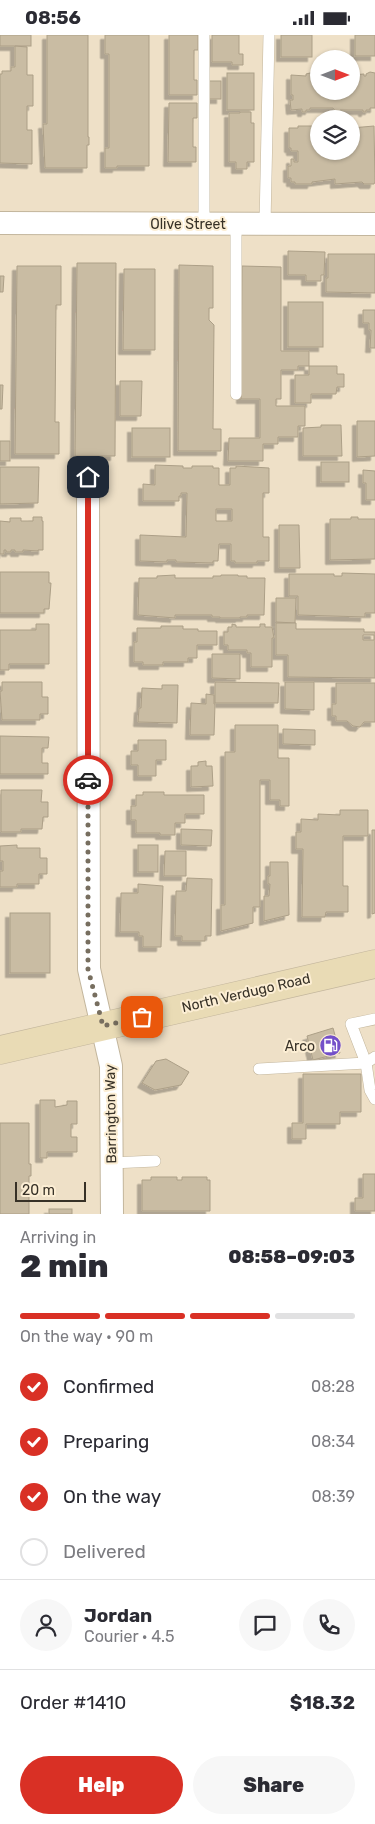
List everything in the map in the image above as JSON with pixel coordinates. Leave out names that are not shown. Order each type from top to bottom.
[{"type":"main road","name":"North Verdugo Road","points":[[0,1050],[375,964]]},
{"type":"street","name":"Olive Street","points":[[0,223],[375,224]]},
{"type":"street","name":"Barrington Way","points":[[88,477],[88,969],[112,1066],[112,1214]]},
{"type":"lane","points":[[204,35],[204,224]]},
{"type":"lane","points":[[265,224],[269,35]]},
{"type":"lane","points":[[236,224],[236,394]]},
{"type":"lane","points":[[375,1019],[352,1023],[370,1060],[370,1090],[375,1099]]},
{"type":"lane","points":[[258,1069],[370,1060]]},
{"type":"lane","points":[[112,1163],[154,1161]]},
{"type":"building","points":[[0,35],[31,35],[31,46],[0,46]]},
{"type":"building","points":[[47,35],[88,35],[89,145],[87,145],[87,168],[45,168],[43,124],[47,124]]},
{"type":"building","points":[[105,35],[149,35],[149,166],[105,168],[105,148],[109,148],[109,54],[105,54]]},
{"type":"building","points":[[169,35],[198,35],[198,50],[194,50],[194,80],[197,80],[197,95],[169,95]]},
{"type":"building","points":[[212,35],[239,35],[239,54],[243,54],[243,65],[232,65],[232,62],[212,62]]},
{"type":"building","points":[[281,35],[312,35],[310,57],[281,57]]},
{"type":"building","points":[[355,35],[375,35],[375,56],[360,56],[360,50],[355,50]]},
{"type":"building","points":[[15,46],[27,47],[27,75],[33,75],[33,106],[27,106],[27,130],[32,130],[32,164],[0,163],[0,74],[2,74],[2,71],[11,71],[11,67],[15,67]]},
{"type":"building","points":[[370,72],[375,73],[375,108],[370,108],[366,112],[363,112],[363,110],[334,110],[333,108],[310,108],[306,112],[302,112],[302,109],[291,110],[290,100],[293,100],[293,95],[291,95],[291,75],[306,76],[306,74],[310,73],[310,100],[360,100],[360,74],[366,76]]},
{"type":"building","points":[[227,73],[254,73],[254,110],[227,110]]},
{"type":"building","points":[[207,81],[221,81],[221,99],[207,99]]},
{"type":"building","points":[[169,103],[197,103],[197,118],[193,118],[193,147],[196,147],[196,162],[168,162]]},
{"type":"building","points":[[251,112],[251,123],[254,123],[254,162],[247,162],[247,169],[236,169],[236,162],[229,162],[229,113]]},
{"type":"building","points":[[298,126],[310,126],[310,160],[360,160],[360,127],[374,126],[374,184],[364,184],[362,182],[335,184],[335,179],[312,182],[312,184],[295,184],[295,182],[291,182],[291,178],[288,178],[288,166],[291,166],[291,159],[294,159],[294,162],[298,162],[298,151],[291,151],[291,148],[289,148],[289,128],[298,128]]},
{"type":"building","points":[[288,251],[325,252],[324,275],[321,275],[321,281],[306,281],[306,275],[288,275]]},
{"type":"building","points":[[328,254],[375,254],[375,293],[326,292]]},
{"type":"building","points":[[77,263],[116,263],[115,456],[75,456]]},
{"type":"building","points":[[179,265],[213,266],[213,308],[209,308],[209,320],[214,325],[213,429],[221,429],[221,451],[178,451]]},
{"type":"building","points":[[17,266],[61,266],[61,305],[56,305],[55,422],[59,422],[59,454],[15,454]]},
{"type":"building","points":[[242,266],[281,267],[281,351],[309,351],[309,366],[298,366],[298,370],[281,370],[281,399],[276,399],[276,406],[305,406],[305,426],[298,426],[298,437],[278,437],[278,444],[263,444],[263,461],[228,461],[229,438],[260,438],[260,399],[241,399]]},
{"type":"building","points":[[124,269],[155,269],[155,350],[123,350]]},
{"type":"building","points":[[0,276],[4,276],[3,292],[0,292]]},
{"type":"building","points":[[288,302],[323,302],[323,347],[288,347]]},
{"type":"building","points":[[363,310],[375,310],[375,348],[370,348],[371,330],[369,330],[369,323],[363,323]]},
{"type":"building","points":[[309,366],[337,366],[337,374],[344,374],[344,387],[337,387],[336,394],[311,394],[311,403],[295,403],[295,375],[309,375]]},
{"type":"building","points":[[120,381],[142,381],[141,416],[120,416]]},
{"type":"building","points":[[0,385],[3,385],[2,409],[0,409]]},
{"type":"building","points":[[357,421],[375,421],[375,456],[357,457]]},
{"type":"building","points":[[321,425],[341,425],[342,456],[303,456],[303,428],[321,427]]},
{"type":"building","points":[[132,428],[170,428],[170,457],[132,457]]},
{"type":"building","points":[[0,441],[10,441],[10,461],[0,461]]},
{"type":"building","points":[[321,462],[349,462],[349,482],[321,482]]},
{"type":"building","points":[[155,465],[183,466],[183,468],[213,466],[213,468],[219,468],[219,485],[230,485],[230,468],[236,468],[236,466],[269,468],[269,493],[263,493],[263,537],[269,537],[269,561],[235,563],[235,561],[231,561],[231,544],[219,544],[218,561],[213,561],[213,563],[176,562],[176,560],[167,560],[167,562],[140,561],[140,535],[186,537],[187,493],[181,493],[179,501],[143,501],[143,484],[155,485]],"holes":[[[216,509],[232,509],[232,521],[216,521]]]},
{"type":"building","points":[[0,467],[39,467],[38,503],[0,504]]},
{"type":"building","points":[[363,470],[375,471],[375,500],[366,500],[366,483],[363,483]]},
{"type":"building","points":[[33,517],[42,517],[43,550],[15,552],[15,550],[11,550],[11,552],[6,552],[4,550],[4,554],[0,554],[0,521],[10,522],[10,518],[21,518],[21,521],[33,521]]},
{"type":"building","points":[[351,517],[375,519],[375,559],[330,560],[330,519],[351,519]]},
{"type":"building","points":[[279,525],[299,525],[300,568],[279,568]]},
{"type":"building","points":[[0,572],[49,572],[49,583],[51,583],[49,609],[44,609],[44,613],[0,613]]},
{"type":"building","points":[[342,573],[375,574],[375,613],[365,613],[365,617],[298,615],[298,596],[289,596],[289,574],[334,574],[334,576],[342,576]]},
{"type":"building","points":[[175,575],[175,578],[213,578],[213,576],[221,575],[238,575],[247,576],[247,578],[265,578],[264,615],[220,618],[212,617],[212,615],[175,615],[175,618],[138,615],[139,578]]},
{"type":"building","points":[[276,598],[296,598],[295,623],[276,622]]},
{"type":"building","points":[[276,623],[296,623],[296,629],[364,629],[364,632],[375,632],[375,678],[288,677],[288,655],[276,655]],"holes":[[[363,635],[374,635],[374,640],[363,640]]]},
{"type":"building","points":[[36,624],[49,624],[49,664],[9,664],[9,670],[0,670],[0,630],[36,630]]},
{"type":"building","points":[[232,624],[236,625],[236,627],[260,627],[260,624],[265,624],[265,627],[272,627],[274,638],[272,638],[272,667],[251,667],[251,653],[247,653],[247,650],[228,650],[228,645],[224,645],[224,632],[228,632],[228,627],[232,627]]},
{"type":"building","points":[[161,626],[183,626],[183,629],[217,631],[217,645],[197,645],[197,658],[188,658],[188,662],[163,662],[163,665],[143,665],[143,662],[134,662],[134,642],[137,642],[137,628],[161,628]]},
{"type":"building","points":[[212,654],[240,654],[240,679],[212,678]]},
{"type":"building","points":[[2,682],[42,682],[42,697],[48,697],[48,714],[40,714],[40,720],[2,720],[0,691],[2,691]]},
{"type":"building","points":[[215,682],[279,683],[278,703],[215,703]]},
{"type":"building","points":[[285,682],[314,682],[314,710],[285,709]]},
{"type":"building","points":[[336,683],[375,683],[375,722],[364,722],[360,727],[353,726],[347,721],[336,721],[336,716],[332,716],[332,704],[336,704]]},
{"type":"building","points":[[162,685],[178,685],[177,723],[138,722],[142,688],[162,689]]},
{"type":"building","points":[[206,694],[214,695],[214,735],[190,735],[191,703],[206,704]]},
{"type":"building","points":[[235,725],[278,725],[278,758],[289,758],[289,806],[280,806],[280,800],[270,800],[270,780],[260,780],[260,907],[253,907],[253,923],[221,931],[221,905],[225,905],[225,752],[235,752]]},
{"type":"building","points":[[283,729],[315,730],[315,745],[283,744]]},
{"type":"building","points":[[0,736],[49,737],[48,748],[42,748],[42,763],[48,763],[48,774],[0,774]]},
{"type":"building","points":[[138,740],[166,740],[166,760],[156,760],[156,776],[138,776],[138,765],[131,765],[131,751],[138,751]]},
{"type":"building","points":[[206,761],[206,766],[212,766],[213,786],[191,787],[191,766],[198,766],[198,762]]},
{"type":"building","points":[[1,790],[42,790],[41,802],[48,802],[48,817],[43,817],[42,829],[21,829],[21,832],[1,832]]},
{"type":"building","points":[[143,792],[164,792],[164,795],[204,795],[204,814],[185,814],[185,823],[175,823],[175,835],[136,833],[136,820],[131,820],[131,806],[136,806],[136,795],[143,795]]},
{"type":"building","points":[[340,810],[368,810],[368,836],[343,836],[343,886],[348,886],[348,912],[326,912],[325,917],[302,917],[303,849],[296,849],[296,832],[301,832],[301,819],[318,820],[318,814],[340,815]]},
{"type":"building","points":[[181,829],[212,830],[211,846],[181,845]]},
{"type":"building","points":[[372,830],[375,830],[375,913],[372,914]]},
{"type":"building","points":[[17,845],[17,848],[40,848],[40,858],[47,858],[47,874],[39,874],[39,884],[17,884],[17,887],[0,887],[0,871],[3,871],[3,861],[0,861],[0,846]]},
{"type":"building","points":[[138,845],[158,845],[158,872],[138,872]]},
{"type":"building","points":[[165,851],[186,851],[186,876],[164,876]]},
{"type":"building","points":[[270,862],[288,862],[289,915],[264,921],[264,896],[269,896],[270,884],[268,884],[268,876],[270,876]]},
{"type":"building","points":[[187,878],[212,879],[211,936],[205,936],[205,941],[182,941],[182,936],[175,936],[176,891],[186,891]]},
{"type":"building","points":[[138,884],[163,886],[161,947],[143,947],[143,936],[139,936],[139,932],[120,932],[121,893],[138,893]]},
{"type":"building","points":[[10,913],[50,913],[50,973],[10,973]]},
{"type":"building","points":[[333,1028],[340,1053],[313,1060],[307,1036]]},
{"type":"building","points":[[166,1059],[189,1072],[181,1085],[155,1090],[142,1083],[156,1061]]},
{"type":"building","points":[[303,1074],[361,1074],[361,1112],[340,1112],[340,1124],[306,1124],[306,1139],[292,1139],[292,1123],[303,1123]]},
{"type":"building","points":[[40,1100],[55,1100],[55,1107],[67,1105],[67,1101],[77,1101],[77,1124],[71,1124],[71,1137],[77,1137],[77,1152],[47,1152],[47,1158],[40,1158]]},
{"type":"building","points":[[0,1123],[29,1123],[29,1164],[31,1164],[31,1176],[29,1176],[29,1214],[0,1214]]},
{"type":"building","points":[[363,1174],[375,1174],[375,1211],[355,1211],[355,1198],[363,1198]]},
{"type":"building","points":[[151,1177],[177,1177],[177,1180],[182,1180],[182,1177],[207,1177],[207,1180],[210,1180],[210,1211],[142,1211],[142,1180],[151,1180]]},
{"type":"building","points":[[49,1209],[72,1209],[72,1214],[49,1214]]},
{"type":"way so far","points":[[88,780],[88,969],[103,1026],[142,1017]]},
{"type":"place","name":"Arco","points":[[331,1046]]},
{"type":"route","points":[[88,477],[88,780]]}]
